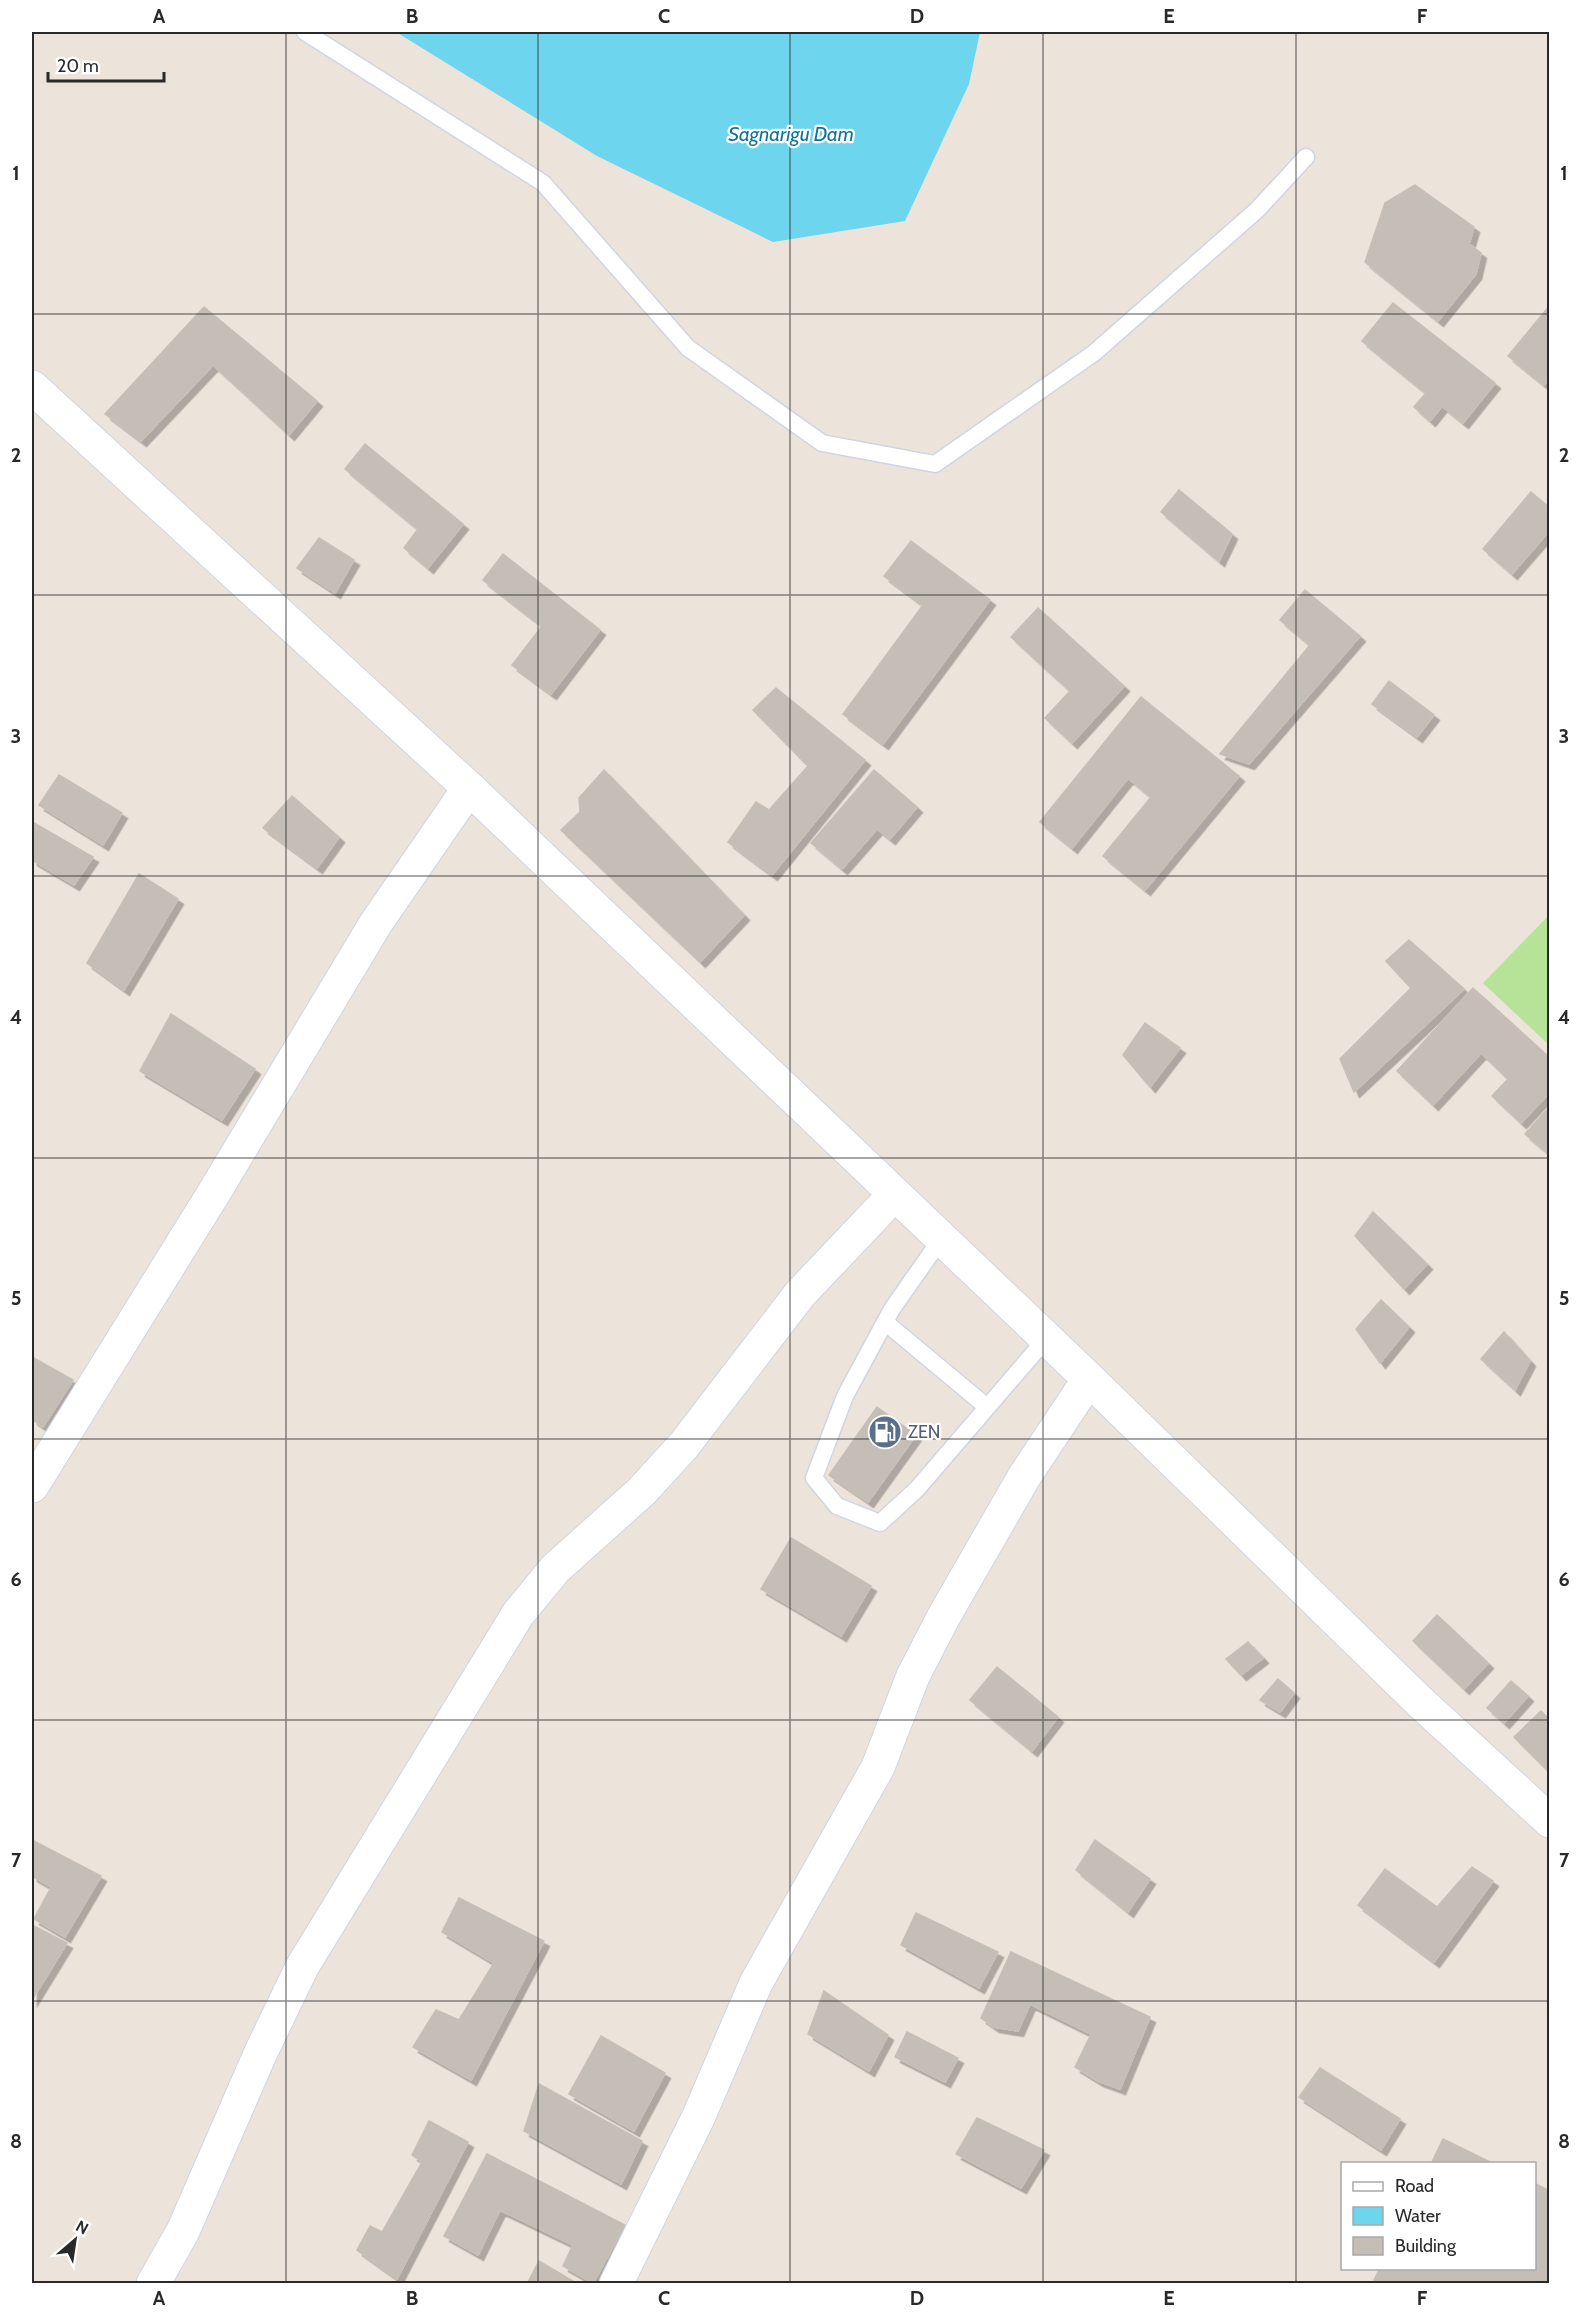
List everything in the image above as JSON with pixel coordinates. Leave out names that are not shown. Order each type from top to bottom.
[{"type":"street","points":[[32,387],[469,788],[1089,1379],[1419,1701],[1550,1821]]},
{"type":"street","points":[[32,1486],[215,1191],[376,923],[469,788]]},
{"type":"street","points":[[153,2283],[183,2231],[261,2052],[302,1967],[518,1614],[555,1569],[642,1491],[684,1445],[800,1294],[894,1195]]},
{"type":"street","points":[[616,2283],[698,2118],[756,1983],[878,1767],[913,1676],[944,1616],[1024,1477],[1089,1379]]},
{"type":"lane","points":[[305,32],[543,183],[688,348],[822,443],[935,464],[1094,353],[1257,210],[1306,157]]},
{"type":"lane","points":[[941,1239],[885,1322],[845,1396],[814,1478],[837,1506],[880,1523],[916,1489],[1046,1339]]},
{"type":"lane","points":[[885,1322],[987,1407]]},
{"type":"green space","points":[[1549,915],[1549,1045],[1483,983]]},
{"type":"water","name":"Sagnarigu Dam","points":[[396,32],[980,32],[969,84],[905,221],[773,242],[597,156]]},
{"type":"building","points":[[1415,185],[1474,227],[1469,244],[1481,253],[1476,274],[1438,321],[1365,262],[1385,203]]},
{"type":"building","points":[[1393,303],[1495,383],[1463,423],[1442,406],[1430,421],[1414,407],[1426,393],[1362,341]]},
{"type":"building","points":[[1550,305],[1550,378],[1544,385],[1508,356]]},
{"type":"building","points":[[204,307],[317,401],[289,435],[213,365],[141,441],[105,414]]},
{"type":"building","points":[[365,444],[463,524],[428,568],[404,548],[418,529],[345,469]]},
{"type":"building","points":[[1179,490],[1232,534],[1219,561],[1161,512]]},
{"type":"building","points":[[1531,492],[1550,508],[1550,530],[1512,574],[1483,549]]},
{"type":"building","points":[[319,538],[354,560],[335,593],[297,568]]},
{"type":"building","points":[[911,541],[990,600],[883,744],[843,714],[923,605],[884,576]]},
{"type":"building","points":[[503,554],[600,630],[551,694],[512,665],[542,626],[483,580]]},
{"type":"building","points":[[1305,590],[1360,636],[1249,764],[1220,754],[1310,645],[1280,620]]},
{"type":"building","points":[[1038,608],[1124,686],[1072,743],[1045,718],[1070,691],[1011,637]]},
{"type":"building","points":[[1389,681],[1434,715],[1417,737],[1372,704]]},
{"type":"building","points":[[776,688],[865,760],[772,875],[728,842],[756,802],[769,810],[808,766],[753,710]]},
{"type":"building","points":[[1141,697],[1239,776],[1145,890],[1103,856],[1151,797],[1128,778],[1072,848],[1040,822]]},
{"type":"building","points":[[604,770],[744,915],[700,962],[561,830],[580,812],[579,798]]},
{"type":"building","points":[[874,770],[917,807],[890,839],[877,829],[842,869],[811,843]]},
{"type":"building","points":[[59,775],[122,813],[103,845],[39,805]]},
{"type":"building","points":[[292,796],[339,837],[317,868],[263,828]]},
{"type":"building","points":[[34,823],[93,857],[74,885],[32,860]]},
{"type":"building","points":[[139,874],[178,899],[124,990],[87,963]]},
{"type":"building","points":[[1409,940],[1464,989],[1354,1092],[1340,1059],[1411,988],[1386,961]]},
{"type":"building","points":[[1473,988],[1550,1058],[1550,1092],[1521,1123],[1492,1096],[1508,1079],[1481,1053],[1433,1105],[1397,1071]]},
{"type":"building","points":[[171,1014],[255,1069],[222,1120],[140,1071]]},
{"type":"building","points":[[1145,1023],[1180,1048],[1150,1087],[1123,1055]]},
{"type":"building","points":[[1550,1106],[1550,1155],[1525,1134]]},
{"type":"building","points":[[1373,1212],[1427,1264],[1404,1289],[1355,1236]]},
{"type":"building","points":[[1381,1300],[1409,1327],[1380,1363],[1356,1329]]},
{"type":"building","points":[[1504,1332],[1530,1361],[1515,1390],[1481,1359]]},
{"type":"building","points":[[32,1357],[73,1380],[43,1427],[32,1419]]},
{"type":"building","points":[[877,1407],[916,1435],[868,1502],[829,1475]]},
{"type":"building","points":[[791,1538],[871,1586],[841,1636],[761,1589]]},
{"type":"building","points":[[1437,1615],[1488,1663],[1464,1689],[1413,1641]]},
{"type":"building","points":[[1248,1642],[1263,1658],[1241,1675],[1226,1659]]},
{"type":"building","points":[[997,1667],[1058,1717],[1032,1751],[970,1700]]},
{"type":"building","points":[[1278,1679],[1294,1693],[1280,1712],[1260,1700]]},
{"type":"building","points":[[1511,1681],[1528,1696],[1504,1723],[1487,1708]]},
{"type":"building","points":[[1541,1711],[1550,1720],[1550,1773],[1514,1737]]},
{"type":"building","points":[[32,1840],[101,1876],[65,1937],[34,1919],[51,1887],[32,1876]]},
{"type":"building","points":[[1095,1840],[1150,1879],[1128,1912],[1076,1870]]},
{"type":"building","points":[[1472,1867],[1493,1881],[1434,1962],[1358,1905],[1385,1869],[1437,1907]]},
{"type":"building","points":[[459,1898],[544,1941],[471,2080],[413,2047],[436,2010],[459,2020],[494,1963],[442,1932]]},
{"type":"building","points":[[916,1913],[998,1952],[979,1988],[901,1945]]},
{"type":"building","points":[[32,1925],[67,1943],[32,2000]]},
{"type":"building","points":[[1011,1952],[1150,2017],[1120,2089],[1098,2081],[1075,2067],[1091,2034],[1030,2004],[1018,2031],[994,2027],[981,2018]]},
{"type":"building","points":[[824,1991],[888,2035],[869,2071],[808,2034]]},
{"type":"building","points":[[907,2032],[958,2058],[945,2082],[895,2057]]},
{"type":"building","points":[[601,2036],[665,2073],[634,2131],[569,2094]]},
{"type":"building","points":[[1320,2068],[1400,2119],[1381,2150],[1299,2097]]},
{"type":"building","points":[[539,2084],[642,2141],[621,2184],[524,2131]]},
{"type":"building","points":[[977,2118],[1044,2150],[1021,2188],[956,2154]]},
{"type":"building","points":[[429,2121],[468,2142],[397,2279],[357,2250],[370,2226],[382,2232],[422,2162],[412,2155]]},
{"type":"building","points":[[1443,2139],[1490,2162],[1432,2162]]},
{"type":"building","points":[[487,2154],[625,2225],[593,2283],[563,2266],[573,2245],[500,2210],[478,2255],[444,2236]]},
{"type":"building","points":[[1536,2184],[1550,2191],[1550,2284],[1381,2284],[1374,2280],[1379,2270],[1536,2270]]},
{"type":"building","points":[[539,2261],[578,2284],[527,2284]]},
{"type":"place","name":"ZEN","points":[[885,1432]]}]
